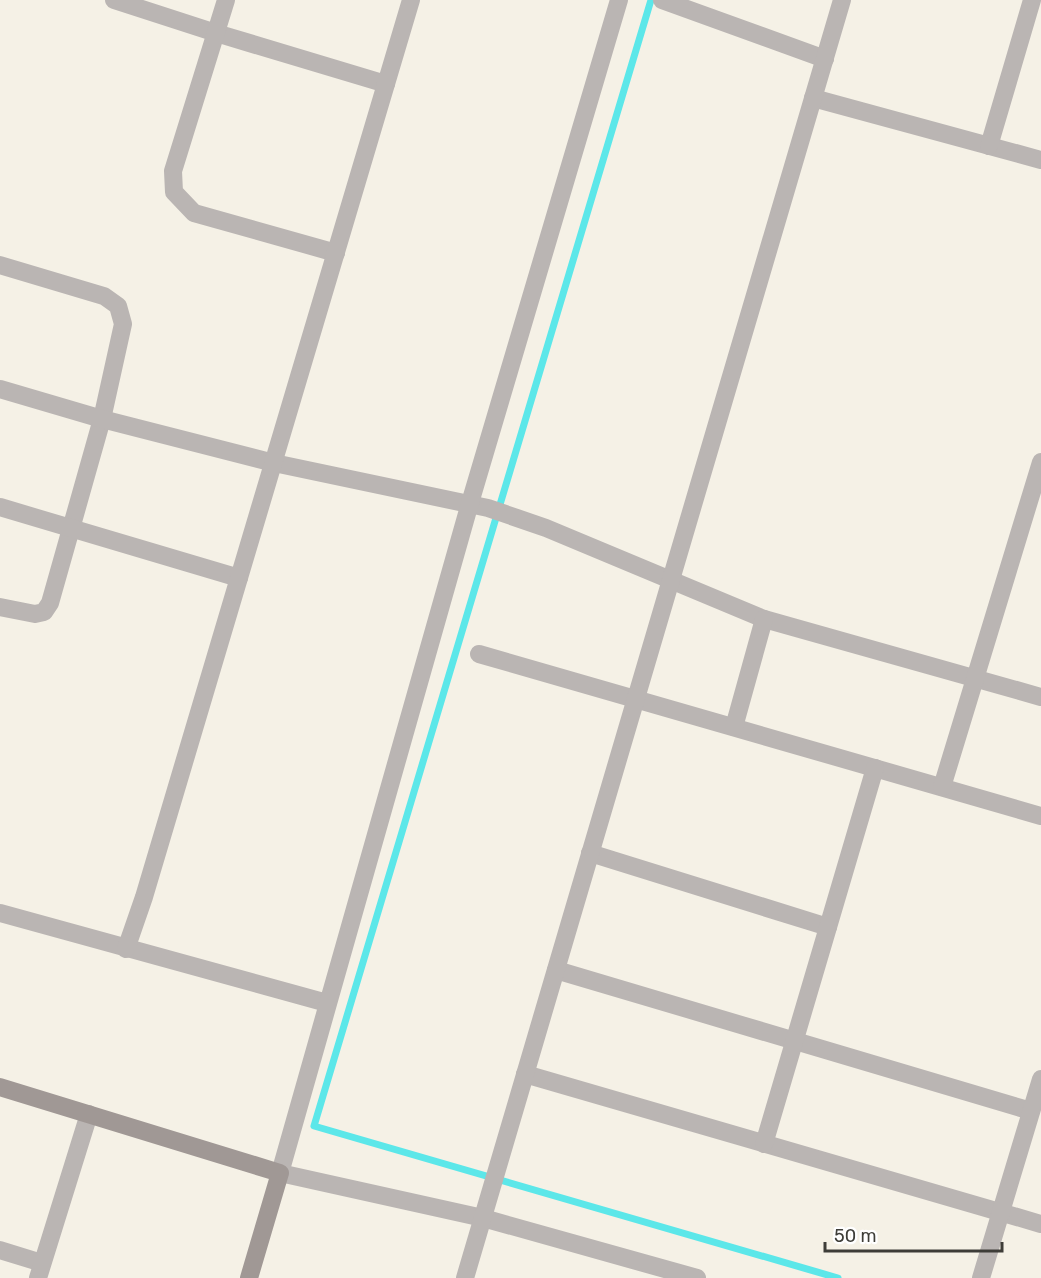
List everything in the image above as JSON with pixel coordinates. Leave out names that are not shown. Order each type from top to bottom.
[{"type":"main road","points":[[0,1087],[280,1173],[249,1278]]},
{"type":"street","points":[[114,0],[386,84]]},
{"type":"street","points":[[226,0],[173,171],[174,192],[194,213],[336,252]]},
{"type":"street","points":[[126,949],[144,897],[411,0]]},
{"type":"street","points":[[619,0],[470,503],[280,1173],[483,1218],[697,1278]]},
{"type":"street","points":[[662,0],[825,59]]},
{"type":"street","points":[[465,1278],[842,0]]},
{"type":"street","points":[[988,146],[1032,0]]},
{"type":"street","points":[[813,98],[1041,160]]},
{"type":"street","points":[[0,265],[104,296],[118,306],[123,324],[102,419],[50,603],[44,612],[35,614],[0,607]]},
{"type":"street","points":[[0,389],[102,419],[274,463],[470,503],[521,518],[764,619],[1041,697]]},
{"type":"street","points":[[942,787],[1041,462]]},
{"type":"street","points":[[0,507],[239,578]]},
{"type":"street","points":[[734,727],[764,619]]},
{"type":"street","points":[[479,654],[1041,816]]},
{"type":"street","points":[[764,1144],[875,768]]},
{"type":"street","points":[[590,853],[828,927]]},
{"type":"street","points":[[0,913],[327,1003]]},
{"type":"street","points":[[556,970],[1031,1111]]},
{"type":"street","points":[[525,1074],[1041,1224]]},
{"type":"street","points":[[981,1278],[1041,1079]]},
{"type":"street","points":[[0,1250],[40,1270],[89,1114]]},
{"type":"waterway","points":[[651,0],[314,1126],[838,1278]]}]
